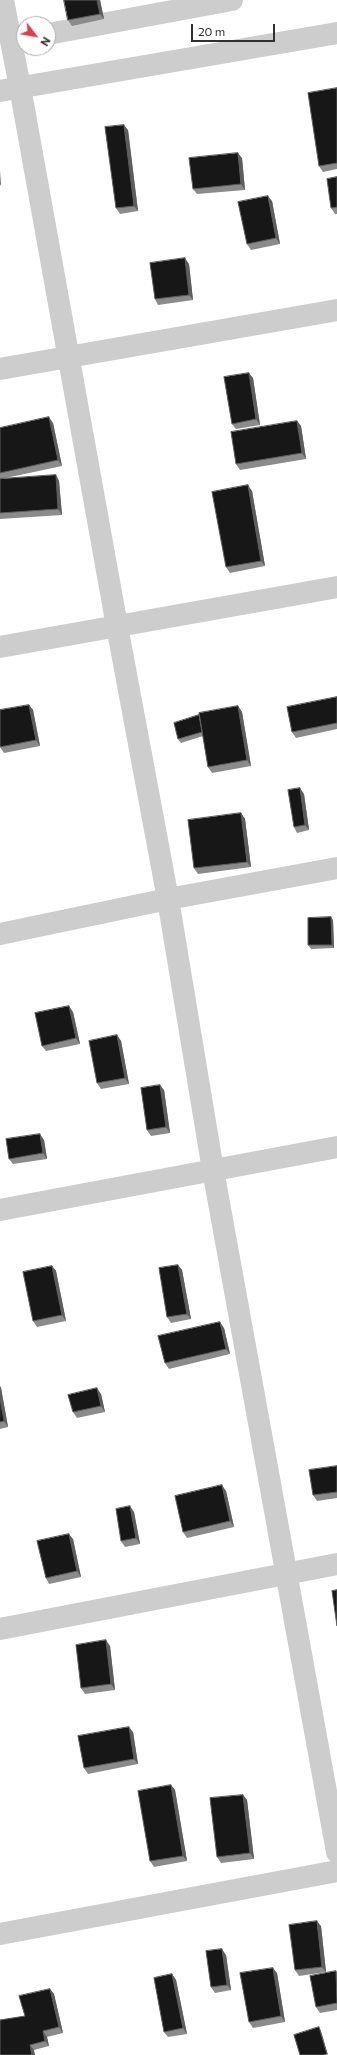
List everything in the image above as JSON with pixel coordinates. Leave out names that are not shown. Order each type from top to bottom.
[{"type":"street","points":[[3,0],[12,40],[10,89],[68,358],[168,899],[213,1170],[337,1852]]},
{"type":"street","points":[[56,33],[232,0]]},
{"type":"street","points":[[10,89],[337,33]]},
{"type":"street","points":[[0,369],[337,310]]},
{"type":"street","points":[[0,647],[337,587]]},
{"type":"street","points":[[0,934],[168,899],[337,868]]},
{"type":"street","points":[[0,1210],[337,1147]]},
{"type":"street","points":[[0,1629],[337,1564]]},
{"type":"street","points":[[0,1934],[337,1871]]},
{"type":"building","points":[[64,0],[97,0],[100,14],[68,20]]},
{"type":"building","points":[[337,88],[337,163],[319,166],[308,93]]},
{"type":"building","points":[[124,125],[134,206],[116,208],[105,127]]},
{"type":"building","points":[[238,153],[241,184],[193,189],[189,158]]},
{"type":"building","points":[[337,177],[337,207],[331,208],[327,179]]},
{"type":"building","points":[[268,196],[276,238],[247,244],[238,202]]},
{"type":"building","points":[[185,258],[189,295],[155,299],[150,263]]},
{"type":"building","points":[[249,373],[256,419],[232,424],[224,377]]},
{"type":"building","points":[[49,417],[58,460],[0,473],[0,428]]},
{"type":"building","points":[[297,421],[302,453],[236,464],[231,432]]},
{"type":"building","points":[[56,475],[58,509],[0,513],[0,479]]},
{"type":"building","points":[[248,485],[261,561],[226,567],[212,492]]},
{"type":"building","points":[[337,697],[337,723],[292,732],[287,707]]},
{"type":"building","points":[[29,705],[36,740],[0,747],[0,710]]},
{"type":"building","points":[[238,706],[247,760],[208,767],[199,713]]},
{"type":"building","points":[[199,715],[202,732],[178,739],[174,723]]},
{"type":"building","points":[[300,788],[305,825],[294,827],[288,790]]},
{"type":"building","points":[[241,813],[247,862],[194,868],[188,820]]},
{"type":"building","points":[[331,917],[332,945],[308,945],[308,918]]},
{"type":"building","points":[[69,1006],[76,1038],[42,1046],[35,1013]]},
{"type":"building","points":[[117,1035],[125,1078],[97,1083],[89,1041]]},
{"type":"building","points":[[160,1085],[166,1127],[147,1130],[141,1088]]},
{"type":"building","points":[[40,1134],[43,1153],[9,1159],[6,1139]]},
{"type":"building","points":[[178,1265],[187,1314],[167,1317],[159,1268]]},
{"type":"building","points":[[52,1266],[62,1315],[33,1321],[23,1272]]},
{"type":"building","points":[[220,1322],[226,1349],[165,1363],[158,1336]]},
{"type":"building","points":[[97,1388],[101,1406],[73,1412],[68,1395]]},
{"type":"building","points":[[0,1398],[4,1421],[0,1422]]},
{"type":"building","points":[[337,1466],[337,1492],[313,1495],[309,1470]]},
{"type":"building","points":[[222,1485],[230,1521],[183,1532],[175,1496]]},
{"type":"building","points":[[130,1506],[136,1538],[121,1541],[116,1509]]},
{"type":"building","points":[[69,1534],[77,1571],[46,1578],[37,1541]]},
{"type":"building","points":[[337,1590],[337,1626],[332,1591]]},
{"type":"building","points":[[106,1640],[111,1684],[81,1688],[76,1645]]},
{"type":"building","points":[[129,1727],[134,1759],[84,1768],[78,1736]]},
{"type":"building","points":[[171,1785],[183,1856],[150,1861],[138,1791]]},
{"type":"building","points":[[243,1795],[250,1853],[217,1857],[210,1798]]},
{"type":"building","points":[[317,1921],[322,1967],[295,1970],[289,1925]]},
{"type":"building","points":[[222,1949],[227,1985],[211,1987],[206,1951]]},
{"type":"building","points":[[273,1968],[281,2016],[249,2022],[240,1973]]},
{"type":"building","points":[[336,1971],[337,2003],[316,2007],[310,1976]]},
{"type":"building","points":[[172,1974],[183,2028],[164,2032],[154,1978]]},
{"type":"building","points":[[50,1989],[59,2027],[43,2031],[45,2041],[30,2045],[32,2055],[0,2055],[0,2020],[25,2016],[19,1996]]},
{"type":"building","points":[[319,2027],[327,2054],[300,2055],[294,2035]]}]
